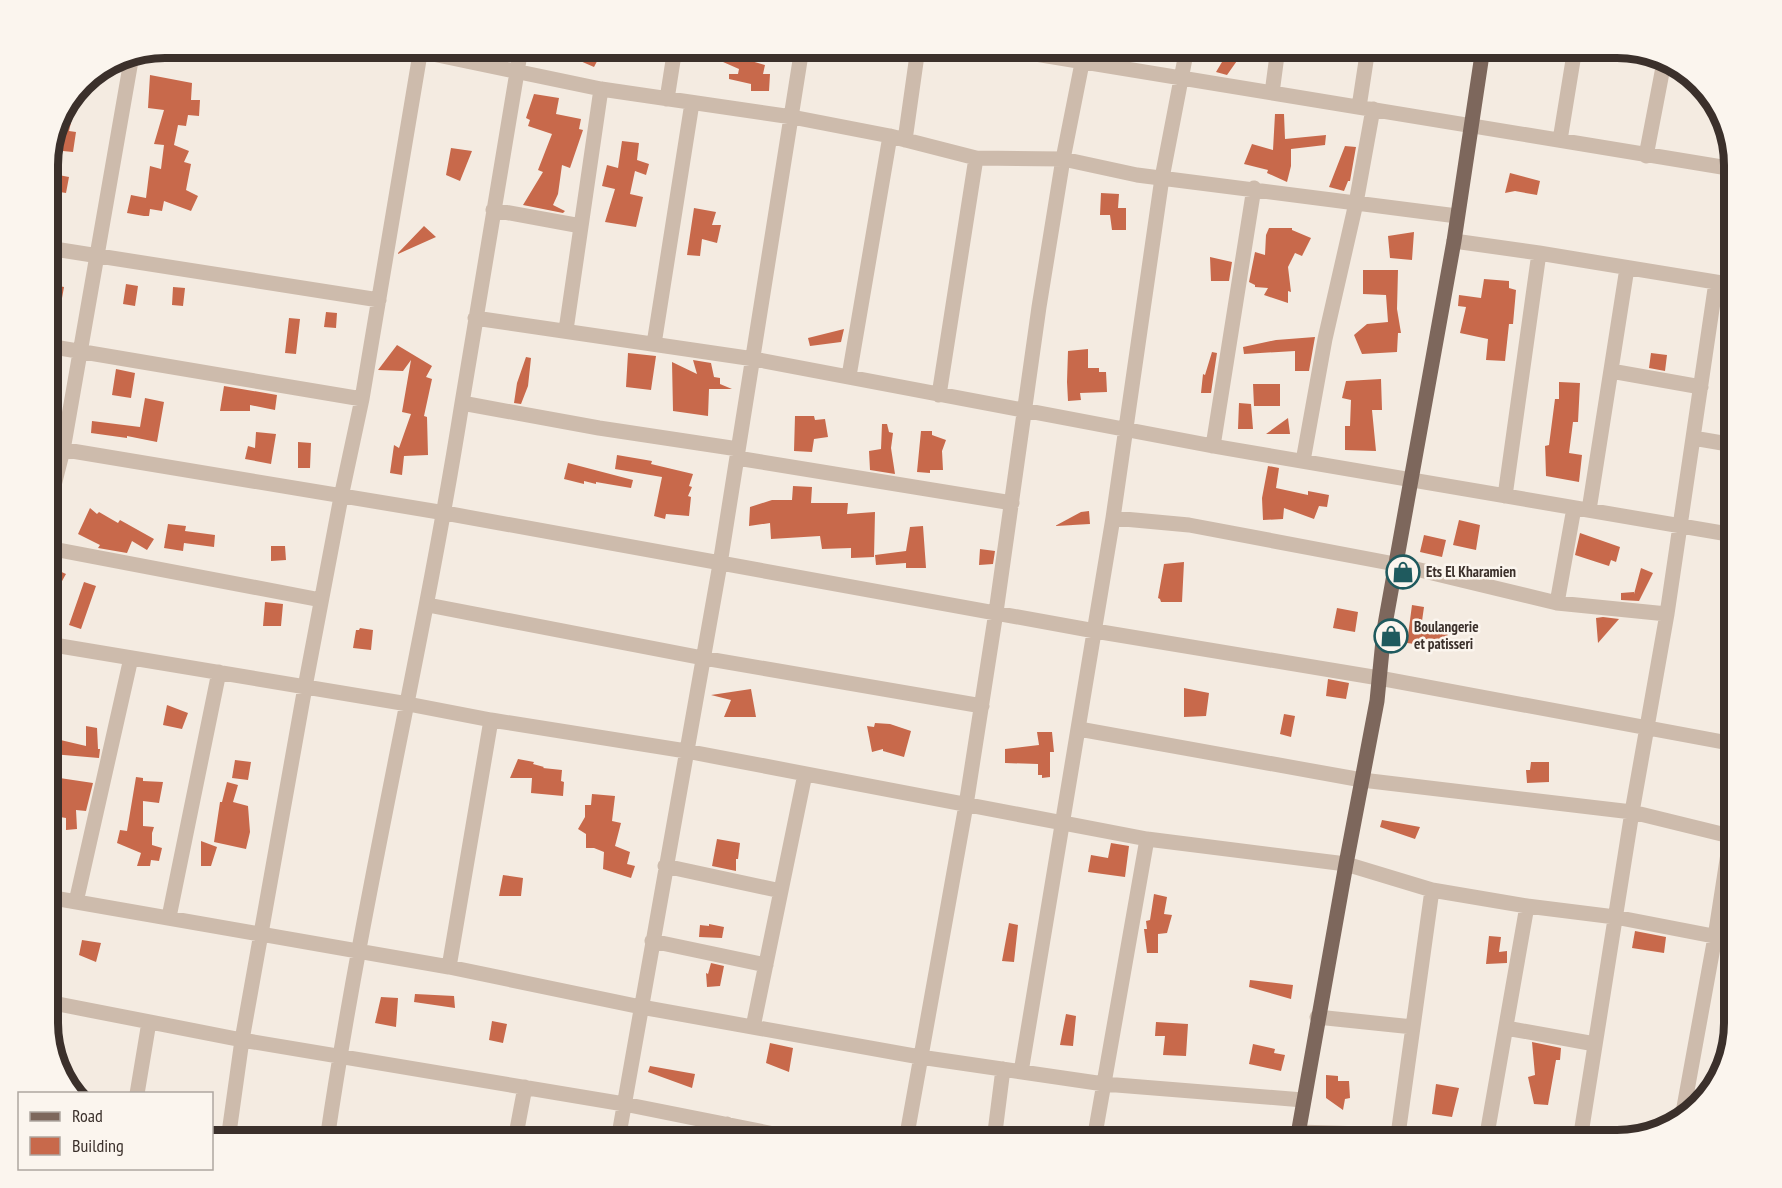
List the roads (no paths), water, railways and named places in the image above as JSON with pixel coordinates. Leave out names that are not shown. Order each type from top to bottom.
[{"type":"main road","points":[[1299,1130],[1317,1017],[1377,701],[1384,630],[1454,241],[1481,58]]},
{"type":"street","points":[[229,1130],[242,1040],[321,600],[362,399],[419,58]]},
{"type":"street","points":[[459,58],[602,89],[792,117],[897,138],[976,158],[1063,159],[1162,178],[1457,216]]},
{"type":"street","points":[[328,1130],[339,1056],[381,829],[445,513],[475,318],[520,58]]},
{"type":"street","points":[[667,99],[673,58]]},
{"type":"street","points":[[620,1130],[720,564],[801,58]]},
{"type":"street","points":[[849,376],[897,138],[916,58]]},
{"type":"street","points":[[908,1130],[966,805],[1063,159],[1083,58]]},
{"type":"street","points":[[1097,58],[1182,78],[1724,168]]},
{"type":"street","points":[[1021,1072],[1113,518],[1162,178],[1185,58]]},
{"type":"street","points":[[1272,93],[1277,58]]},
{"type":"street","points":[[1303,461],[1325,339],[1356,203],[1366,108],[1368,58]]},
{"type":"street","points":[[1560,140],[1573,58]]},
{"type":"street","points":[[59,437],[81,353],[130,64]]},
{"type":"street","points":[[1647,156],[1663,69]]},
{"type":"street","points":[[566,330],[602,89]]},
{"type":"street","points":[[654,344],[692,103]]},
{"type":"street","points":[[939,395],[976,158]]},
{"type":"street","points":[[1213,446],[1254,189]]},
{"type":"street","points":[[493,210],[581,226]]},
{"type":"street","points":[[1454,241],[1724,284]]},
{"type":"street","points":[[59,250],[379,300]]},
{"type":"street","points":[[1505,496],[1539,253]]},
{"type":"street","points":[[1557,603],[1581,509],[1611,371],[1627,268]]},
{"type":"street","points":[[1582,1130],[1632,812],[1667,614],[1701,387],[1724,292]]},
{"type":"street","points":[[475,318],[754,359],[1213,446],[1724,534]]},
{"type":"street","points":[[59,348],[362,399]]},
{"type":"street","points":[[1611,371],[1701,387]]},
{"type":"street","points":[[462,403],[1011,503]]},
{"type":"street","points":[[1693,438],[1724,443]]},
{"type":"street","points":[[59,449],[445,513],[1095,631],[1379,678],[1724,742]]},
{"type":"street","points":[[1113,518],[1189,525],[1395,564],[1557,603],[1667,614]]},
{"type":"street","points":[[59,550],[321,600]]},
{"type":"street","points":[[428,606],[703,658],[982,706]]},
{"type":"street","points":[[59,646],[686,751],[1147,839],[1346,864],[1432,890],[1527,906],[1615,917],[1724,938]]},
{"type":"street","points":[[76,902],[131,658]]},
{"type":"street","points":[[169,917],[219,672]]},
{"type":"street","points":[[449,967],[491,720]]},
{"type":"street","points":[[1079,729],[1362,780],[1632,812],[1724,835]]},
{"type":"street","points":[[753,1027],[805,774]]},
{"type":"street","points":[[1096,1130],[1147,839]]},
{"type":"street","points":[[665,866],[781,891]]},
{"type":"street","points":[[1684,1105],[1724,884]]},
{"type":"street","points":[[1399,1130],[1432,890]]},
{"type":"street","points":[[59,899],[449,967],[640,1007],[920,1057],[1104,1084],[1303,1100]]},
{"type":"street","points":[[1488,1130],[1527,906]]},
{"type":"street","points":[[652,941],[766,965]]},
{"type":"street","points":[[59,1004],[242,1040],[624,1104],[756,1130]]},
{"type":"street","points":[[1317,1017],[1413,1028]]},
{"type":"street","points":[[137,1092],[149,1022]]},
{"type":"street","points":[[1506,1028],[1595,1044]]},
{"type":"street","points":[[995,1130],[1004,1069]]},
{"type":"street","points":[[517,1130],[525,1087]]},
{"type":"street","points":[[726,1130],[727,1124]]},
{"type":"place","name":"Ets El Kharamien","points":[[1403,572]]},
{"type":"place","name":"Boulangerie et patisseri","points":[[1391,636]]}]
